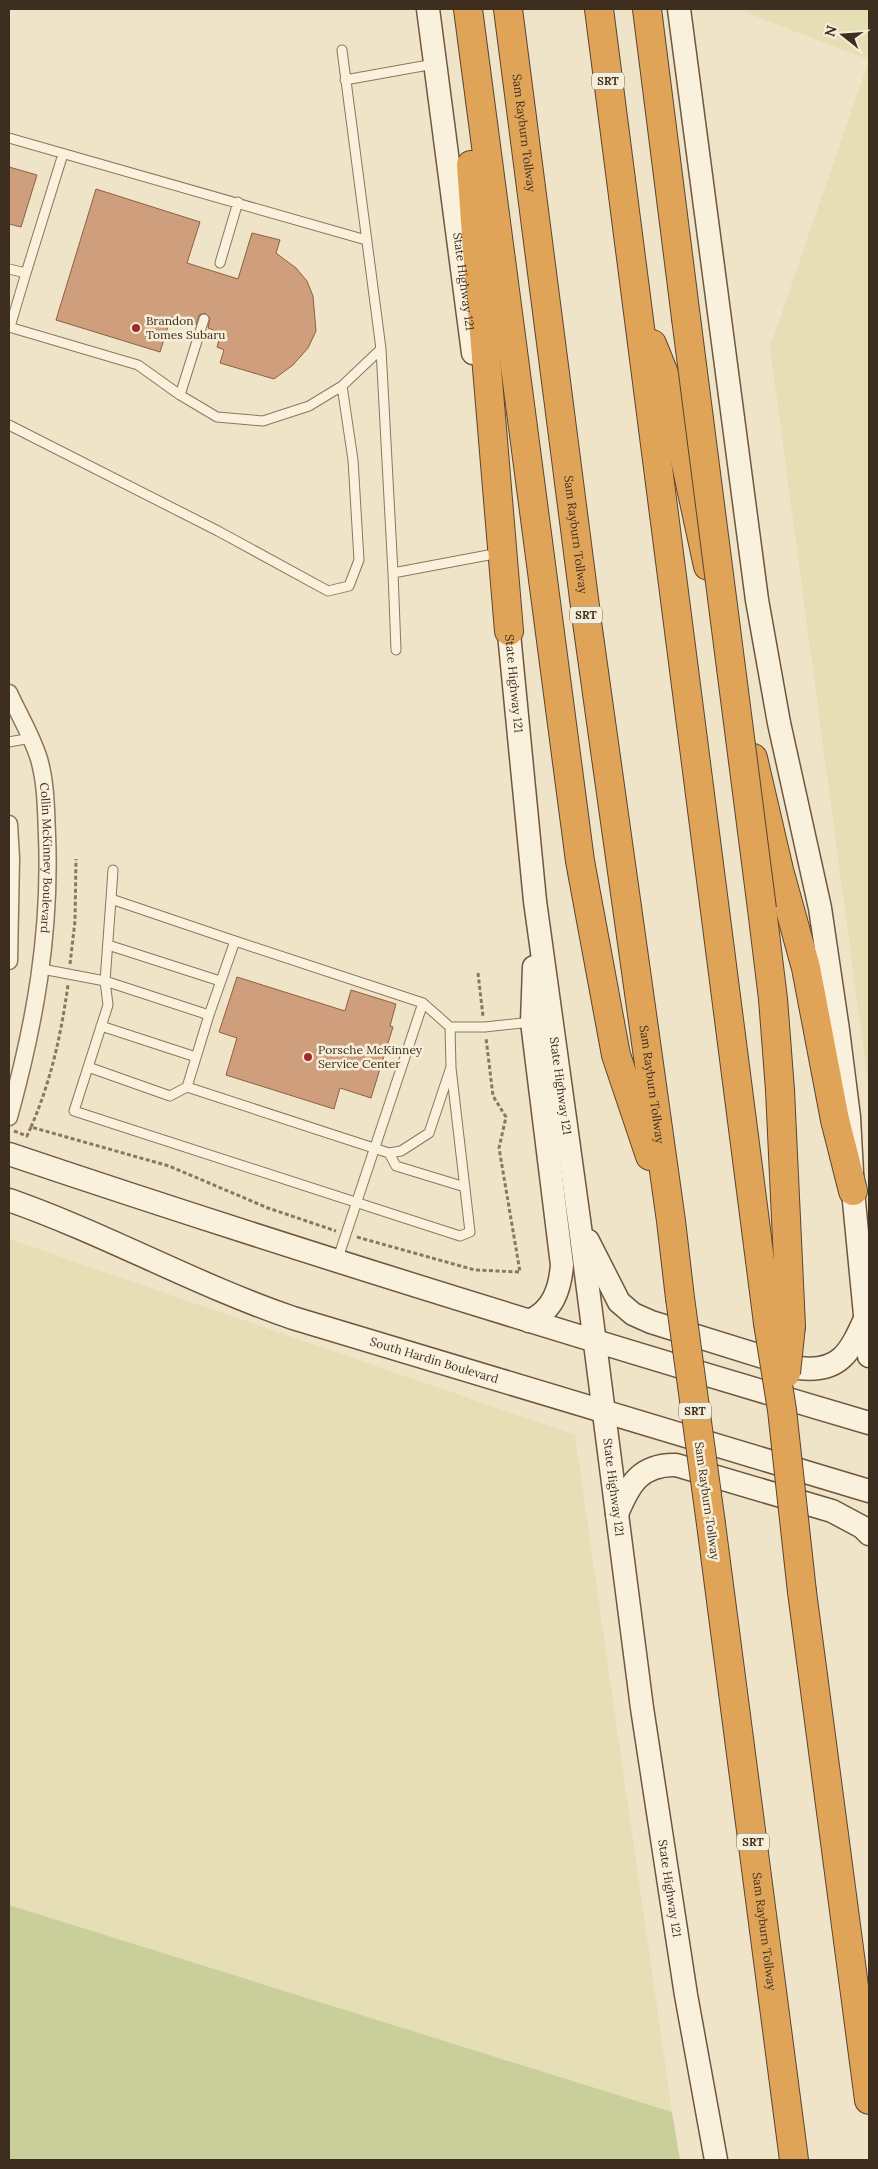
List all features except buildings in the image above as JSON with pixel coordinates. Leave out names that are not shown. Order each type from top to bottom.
[{"type":"highway","points":[[462,9],[477,249],[510,631]]},
{"type":"highway","points":[[468,9],[580,861],[616,1055],[671,1221]]},
{"type":"highway","name":"Sam Rayburn Tollway","points":[[508,9],[587,622],[671,1221],[794,2160]]},
{"type":"highway","name":"SRT","points":[[599,9],[638,310],[780,1324]]},
{"type":"highway","points":[[647,9],[773,999],[780,1090],[782,1410],[802,1592],[869,2100]]},
{"type":"highway","points":[[638,310],[669,386],[695,509],[776,860],[806,968],[835,1120],[853,1191]]},
{"type":"main road","name":"State Highway 121","points":[[428,9],[510,631],[535,902],[580,1227],[603,1412],[668,1886],[716,2160]]},
{"type":"main road","points":[[679,9],[757,600],[779,724],[820,908],[838,1030],[848,1117],[864,1319],[869,1356]]},
{"type":"main road","points":[[529,1321],[543,1314],[554,1300],[562,1265],[532,1022],[535,902]]},
{"type":"main road","points":[[9,1154],[241,1232],[595,1342],[869,1423]]},
{"type":"main road","name":"South Hardin Boulevard","points":[[9,1200],[67,1222],[187,1277],[252,1304],[293,1318],[869,1491]]},
{"type":"main road","points":[[580,1227],[619,1302],[634,1314],[651,1322],[799,1368],[816,1369],[842,1359],[854,1342],[864,1319]]},
{"type":"main road","points":[[617,1514],[626,1493],[639,1476],[656,1467],[676,1465],[832,1511],[862,1527],[869,1534]]},
{"type":"street","name":"Collin McKinney Boulevard","points":[[9,693],[31,738],[39,760],[46,822],[48,885],[42,970],[33,1022],[9,1117]]},
{"type":"street","points":[[9,824],[11,858],[9,961]]},
{"type":"lane","points":[[342,50],[381,349],[396,650]]},
{"type":"lane","points":[[346,80],[436,64]]},
{"type":"lane","points":[[9,138],[366,240]]},
{"type":"lane","points":[[63,154],[9,327],[138,365],[180,395],[217,417],[263,420],[309,406],[342,386],[381,349]]},
{"type":"lane","points":[[220,263],[238,202]]},
{"type":"lane","points":[[9,268],[26,273]]},
{"type":"lane","points":[[180,395],[204,319]]},
{"type":"lane","points":[[9,425],[218,531],[328,590],[348,586],[359,560],[353,460],[342,386]]},
{"type":"lane","points":[[393,573],[500,553]]},
{"type":"lane","points":[[9,742],[31,738]]},
{"type":"lane","points":[[113,870],[105,981],[108,1005],[74,1111],[460,1236],[470,1232],[451,1068],[450,1026]]},
{"type":"lane","points":[[111,899],[423,1003],[450,1026],[485,1027],[532,1022]]},
{"type":"lane","points":[[88,1067],[170,1096],[186,1087],[235,941]]},
{"type":"lane","points":[[108,945],[220,981]]},
{"type":"lane","points":[[42,970],[105,981],[209,1015]]},
{"type":"lane","points":[[337,1262],[423,1003]]},
{"type":"lane","points":[[101,1026],[196,1057]]},
{"type":"lane","points":[[186,1087],[389,1153],[401,1151],[429,1133],[451,1068]]},
{"type":"lane","points":[[389,1153],[396,1166],[465,1187]]},
{"type":"path","points":[[9,1130],[27,1136],[45,1095],[63,1021],[75,921],[76,859]]},
{"type":"path","points":[[31,1127],[169,1166],[268,1208],[345,1234],[475,1270],[520,1272],[499,1148],[506,1117],[502,1106],[493,1096],[478,973]]},
{"type":"shaded area","points":[[737,9],[869,9],[869,60]]},
{"type":"shaded area","points":[[869,60],[869,1091],[770,347]]},
{"type":"shaded area","points":[[9,1239],[575,1435],[672,2112],[9,1905]]},
{"type":"green space","points":[[9,1905],[672,2112],[680,2160],[9,2160]]},
{"type":"place","name":"Brandon Tomes Subaru","points":[[136,328]]},
{"type":"place","name":"Porsche McKinney Service Center","points":[[308,1057]]}]
